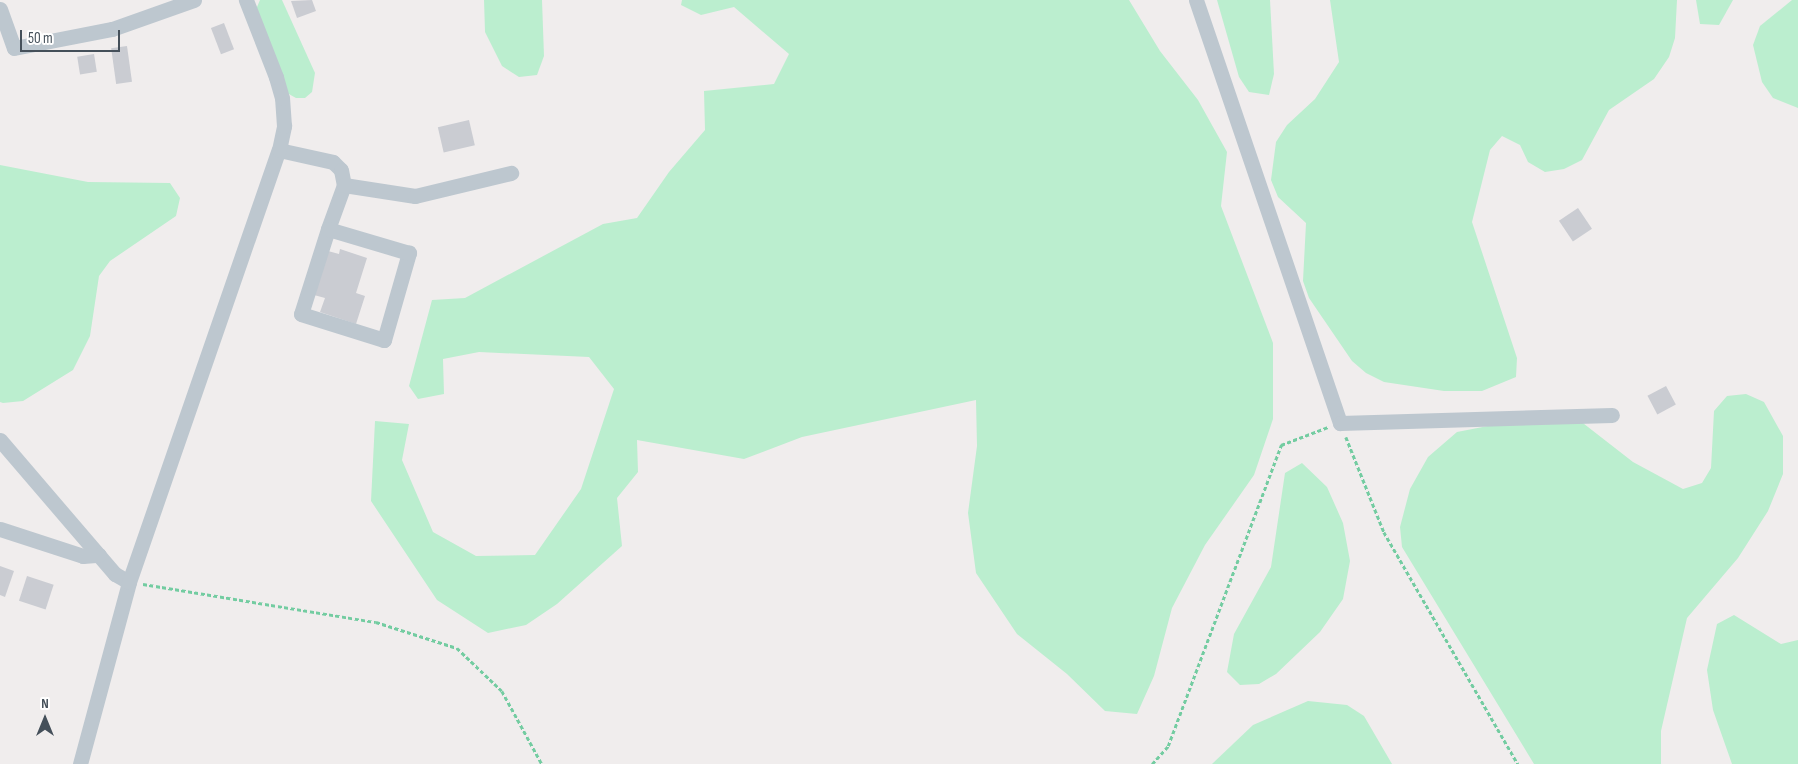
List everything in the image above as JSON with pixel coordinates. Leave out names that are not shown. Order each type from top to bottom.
[{"type":"street","points":[[0,8],[14,48],[112,29],[194,0]]},
{"type":"street","points":[[80,764],[129,582],[279,150],[284,126],[282,98],[246,0]]},
{"type":"street","points":[[1196,0],[1340,423],[1612,415]]},
{"type":"street","points":[[279,150],[332,162],[341,170],[344,185],[328,230],[302,314],[384,340],[409,253],[328,230]]},
{"type":"street","points":[[344,185],[415,196],[511,173]]},
{"type":"street","points":[[0,440],[115,574],[129,582]]},
{"type":"street","points":[[0,529],[83,556],[98,555]]},
{"type":"path","points":[[1152,764],[1168,746],[1281,445],[1340,423],[1384,532],[1518,764]]},
{"type":"path","points":[[129,582],[376,622],[457,648],[502,691],[542,764]]},
{"type":"green space","points":[[260,0],[282,0],[315,73],[312,92],[305,98],[296,98],[287,93],[254,14]]},
{"type":"green space","points":[[484,0],[542,0],[544,56],[537,75],[519,77],[502,66],[485,32]]},
{"type":"green space","points":[[682,0],[1129,0],[1160,51],[1198,100],[1227,152],[1221,206],[1273,343],[1273,419],[1254,475],[1205,545],[1172,608],[1154,676],[1137,714],[1105,711],[1067,674],[1017,634],[976,573],[968,513],[977,446],[976,400],[802,437],[744,459],[637,440],[638,472],[617,498],[622,546],[557,604],[526,625],[488,633],[437,600],[371,501],[375,421],[409,424],[402,460],[433,532],[476,556],[535,555],[581,489],[614,389],[589,357],[479,352],[443,359],[444,394],[418,399],[409,386],[432,300],[465,298],[603,224],[637,218],[669,172],[705,130],[704,91],[774,84],[789,54],[734,7],[701,15],[681,5]]},
{"type":"green space","points":[[1217,0],[1270,0],[1274,74],[1269,95],[1249,92],[1239,77]]},
{"type":"green space","points":[[1330,0],[1677,0],[1675,38],[1669,57],[1654,79],[1609,110],[1582,160],[1564,169],[1545,172],[1528,162],[1520,145],[1502,136],[1490,150],[1472,222],[1517,358],[1516,377],[1482,391],[1444,391],[1384,382],[1366,373],[1352,361],[1309,298],[1303,281],[1306,223],[1278,197],[1271,180],[1276,142],[1287,125],[1315,99],[1339,62]]},
{"type":"green space","points":[[1696,0],[1733,0],[1719,25],[1700,24]]},
{"type":"green space","points":[[1792,0],[1798,0],[1798,108],[1773,98],[1762,82],[1753,45],[1760,26]]},
{"type":"green space","points":[[0,165],[88,182],[170,183],[180,198],[176,216],[110,261],[99,276],[90,336],[73,370],[23,401],[3,403],[0,402]]},
{"type":"green space","points":[[1746,394],[1764,402],[1783,436],[1783,474],[1768,511],[1738,558],[1687,618],[1661,731],[1661,764],[1534,764],[1402,547],[1400,527],[1410,489],[1428,457],[1457,432],[1498,424],[1579,420],[1633,462],[1683,489],[1702,483],[1711,468],[1714,411],[1727,396]]},
{"type":"green space","points":[[1302,463],[1327,487],[1343,523],[1350,561],[1343,599],[1320,632],[1276,674],[1259,684],[1240,685],[1227,672],[1234,634],[1271,567],[1285,473]]},
{"type":"green space","points":[[1734,615],[1781,644],[1798,640],[1798,764],[1732,764],[1713,710],[1707,670],[1717,624]]},
{"type":"green space","points":[[1308,701],[1347,705],[1364,716],[1392,764],[1212,764],[1253,725]]},
{"type":"building","points":[[312,0],[316,11],[297,18],[291,1]]},
{"type":"building","points":[[224,23],[234,49],[221,54],[211,28]]},
{"type":"building","points":[[127,46],[132,82],[116,84],[111,48]]},
{"type":"building","points":[[94,54],[97,72],[80,74],[77,57]]},
{"type":"building","points":[[469,120],[475,145],[444,153],[438,127]]},
{"type":"building","points":[[1578,208],[1592,229],[1573,242],[1559,221]]},
{"type":"building","points":[[340,249],[367,258],[356,293],[365,296],[356,324],[320,312],[325,298],[314,295],[328,251],[339,254]]},
{"type":"building","points":[[1666,386],[1676,405],[1657,414],[1647,396]]},
{"type":"building","points":[[0,566],[14,571],[5,597],[0,595]]},
{"type":"building","points":[[27,576],[54,585],[46,609],[19,601]]}]
